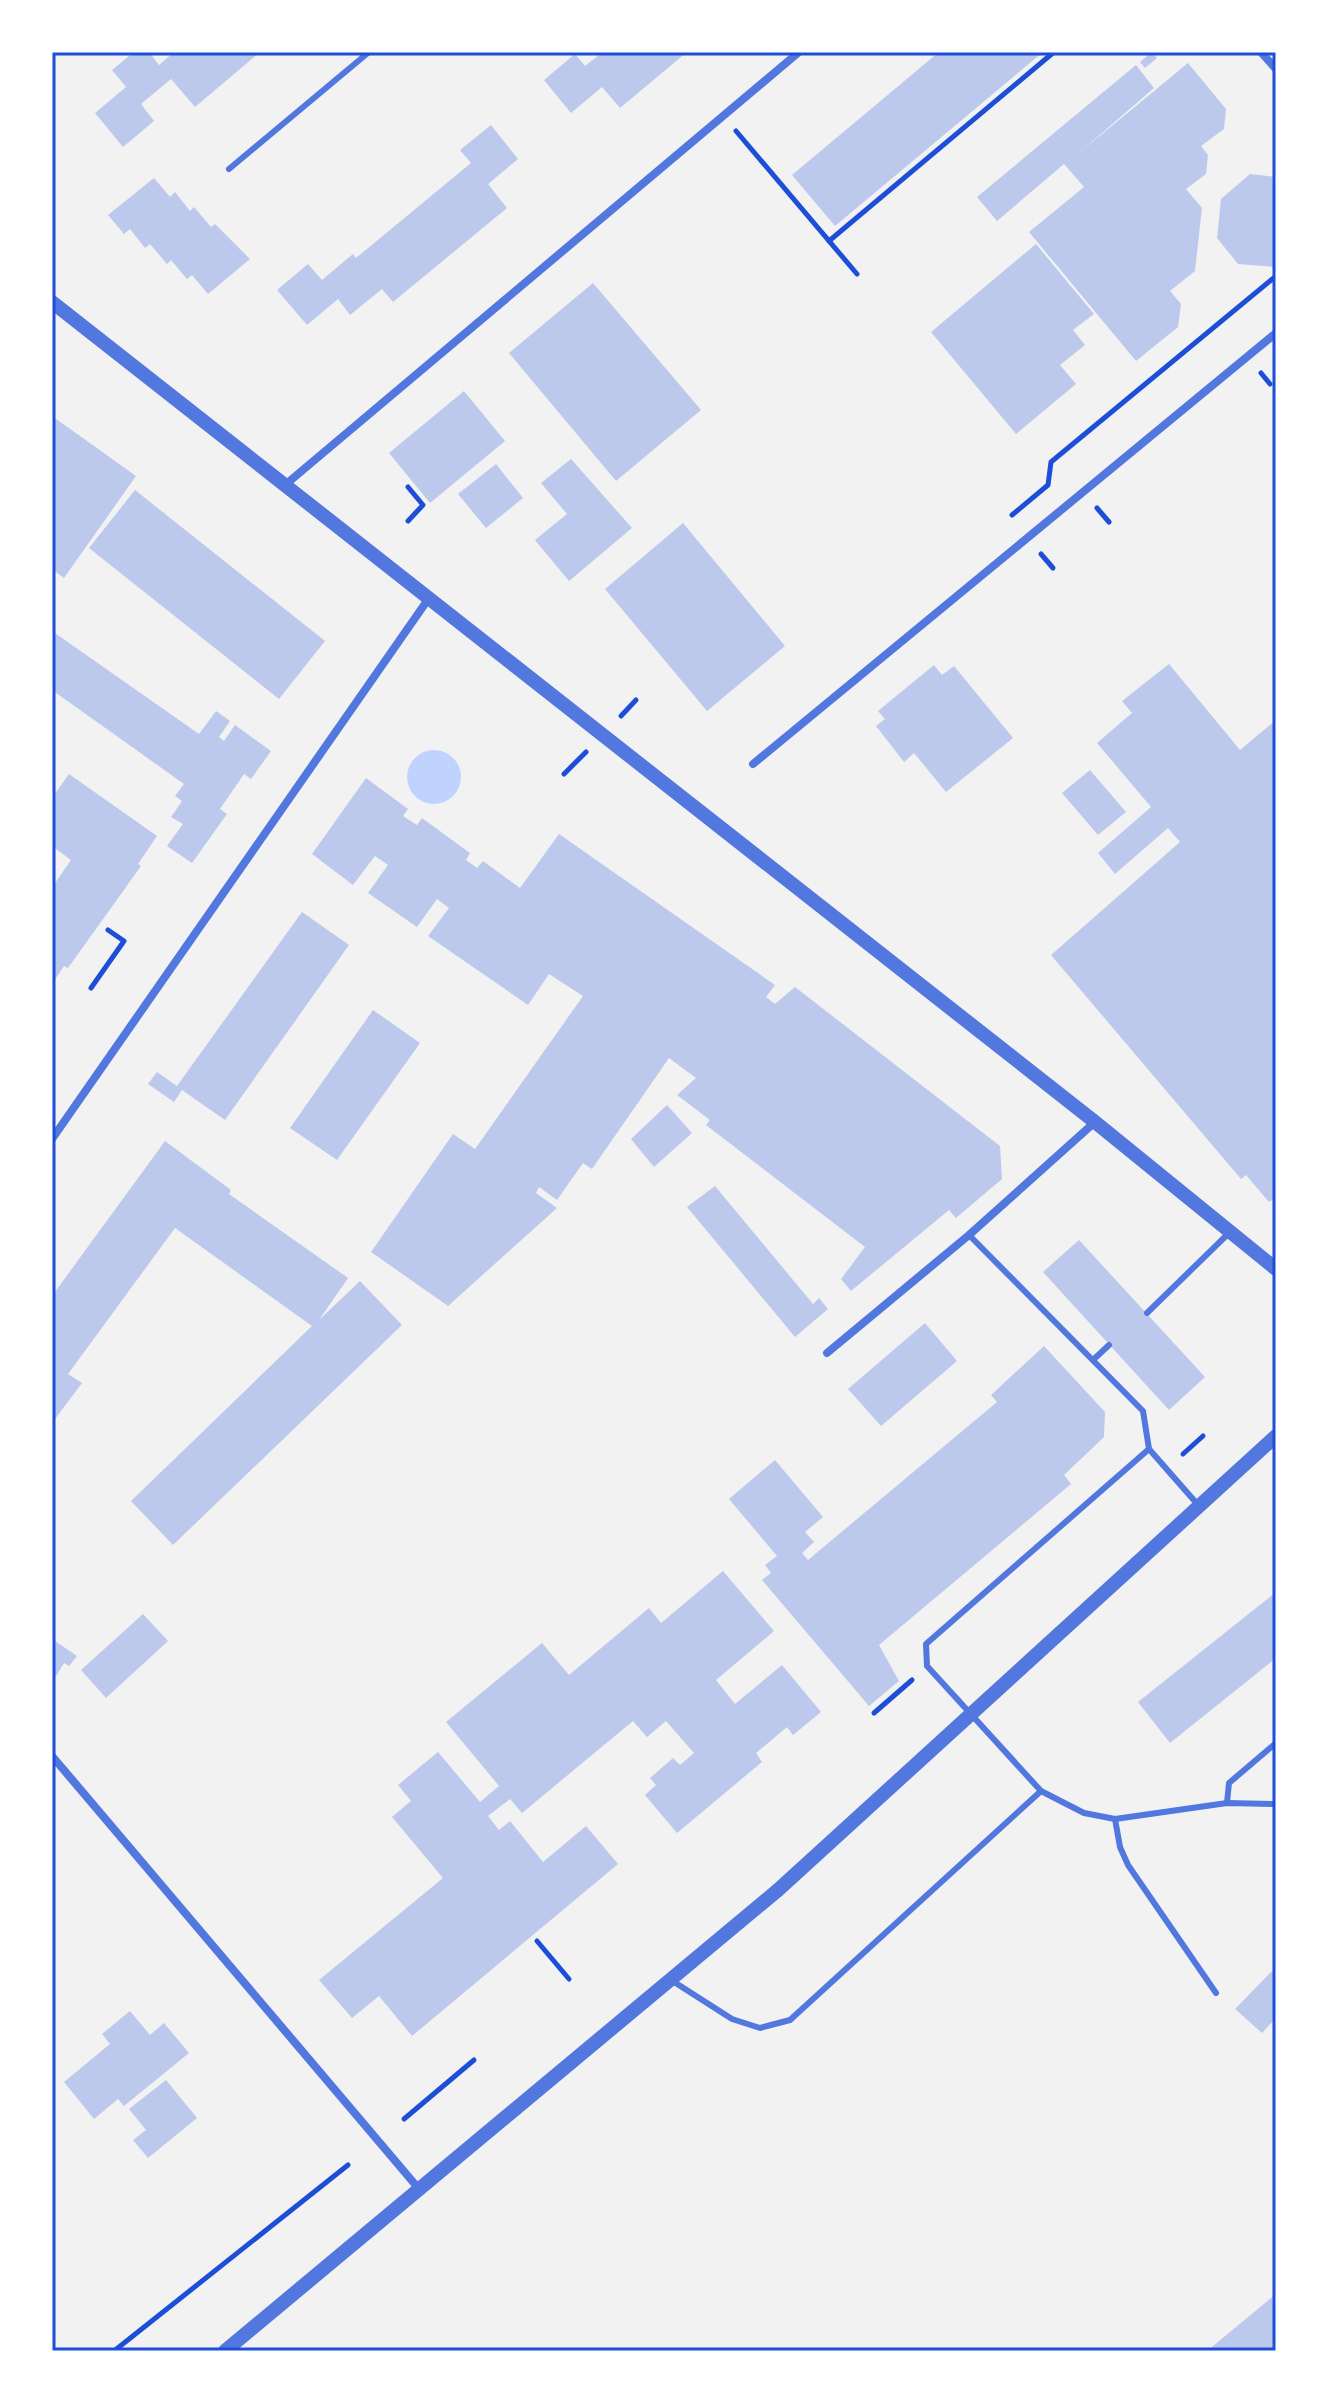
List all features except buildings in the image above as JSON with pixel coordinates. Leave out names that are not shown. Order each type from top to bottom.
[{"type":"street","points":[[285,485],[799,52]]},
{"type":"street","points":[[1261,52],[1276,69]]},
{"type":"street","points":[[52,302],[1095,1122],[1276,1269]]},
{"type":"street","points":[[753,764],[1276,333]]},
{"type":"street","points":[[52,1139],[429,598]]},
{"type":"street","points":[[827,1353],[969,1235],[1095,1122]]},
{"type":"street","points":[[225,2351],[778,1890],[1276,1436]]},
{"type":"street","points":[[52,1756],[419,2189]]},
{"type":"lane","points":[[229,169],[369,52]]},
{"type":"lane","points":[[1147,1313],[1231,1231]]},
{"type":"lane","points":[[969,1235],[1143,1411],[1149,1449],[1199,1506]]},
{"type":"lane","points":[[1093,1360],[1109,1345]]},
{"type":"lane","points":[[1149,1449],[926,1644],[927,1666],[1041,1791],[1084,1813],[1115,1819],[1227,1803],[1276,1804]]},
{"type":"lane","points":[[1227,1803],[1229,1783],[1276,1743]]},
{"type":"lane","points":[[670,1980],[732,2019],[760,2028],[790,2020],[1041,1791]]},
{"type":"lane","points":[[1115,1819],[1120,1847],[1128,1865],[1216,1993]]},
{"type":"path","points":[[829,241],[1054,52]]},
{"type":"path","points":[[752,149],[857,274]]},
{"type":"path","points":[[1012,515],[1048,485],[1051,462],[1276,276]]},
{"type":"path","points":[[408,487],[423,505],[408,521]]},
{"type":"path","points":[[91,988],[124,941],[108,930]]},
{"type":"path","points":[[874,1713],[927,1666]]},
{"type":"path","points":[[537,1941],[569,1979]]},
{"type":"path","points":[[404,2119],[474,2060]]},
{"type":"path","points":[[114,2351],[348,2165]]},
{"type":"water","points":[[434,750],[445,752],[453,758],[459,766],[459,788],[453,796],[445,802],[434,804],[423,802],[415,796],[409,788],[407,777],[409,766],[415,758],[423,752]]}]
